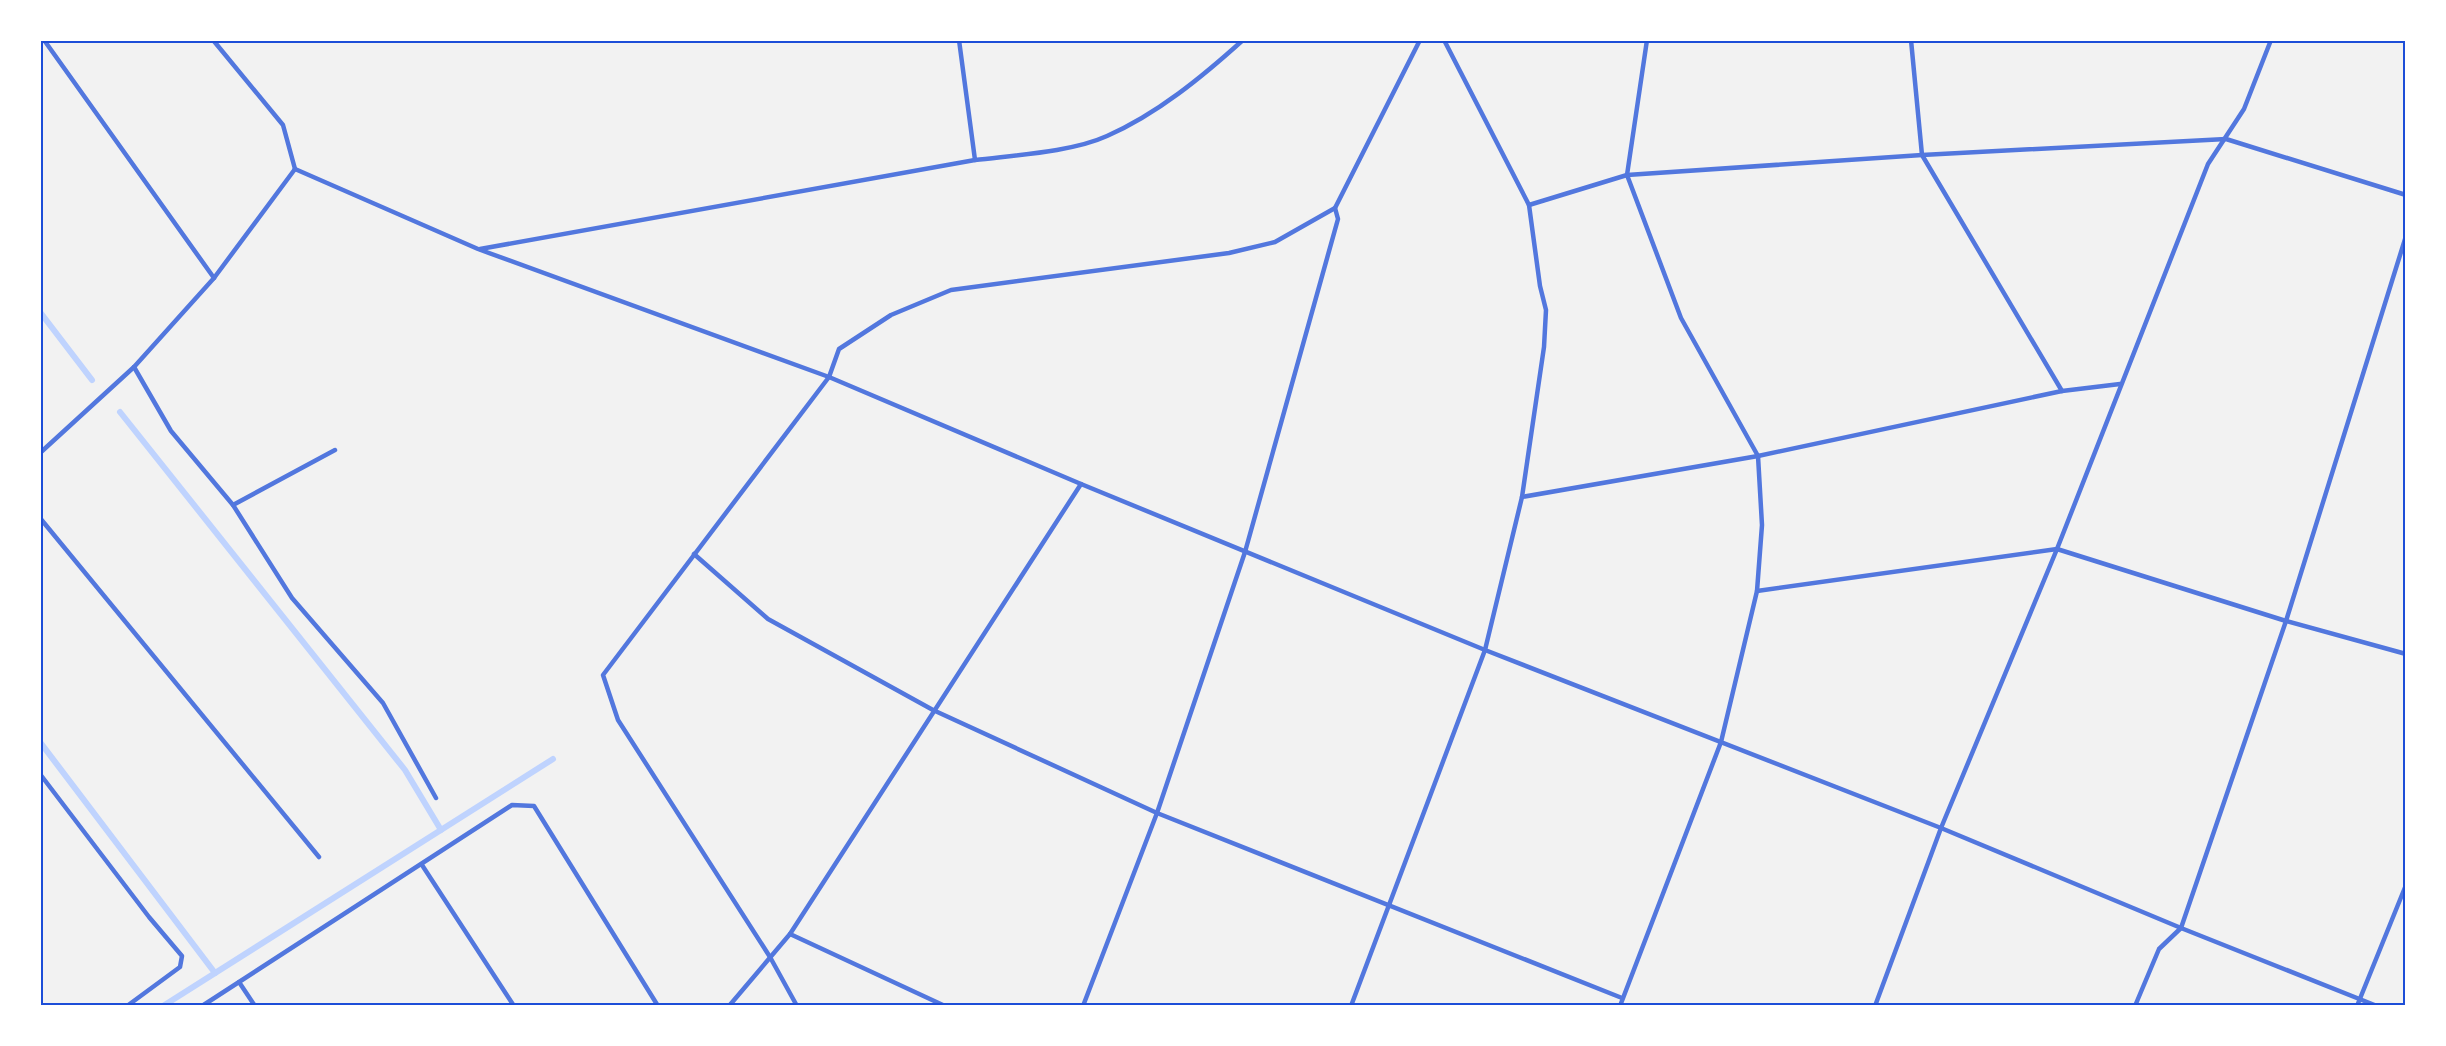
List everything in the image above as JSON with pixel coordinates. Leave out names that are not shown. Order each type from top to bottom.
[{"type":"lane","points":[[44,40],[214,278]]},
{"type":"lane","points":[[214,41],[223,40]]},
{"type":"lane","points":[[959,40],[975,160]]},
{"type":"lane","points":[[478,249],[975,160],[1054,150],[1106,137],[1156,110],[1215,66],[1243,40]]},
{"type":"lane","points":[[797,1005],[770,957],[618,720],[603,675],[829,377],[839,349],[891,315],[951,290],[1229,253],[1275,242],[1335,208],[1420,40]]},
{"type":"lane","points":[[1351,1005],[1485,650],[1522,497],[1544,347],[1546,310],[1540,286],[1529,205],[1444,40]]},
{"type":"lane","points":[[1620,1005],[1720,742],[1756,591],[1762,525],[1758,456],[1681,318],[1627,175],[1647,40]]},
{"type":"lane","points":[[1911,40],[1922,155],[2062,391]]},
{"type":"lane","points":[[1875,1005],[1941,828],[2057,549],[2208,164],[2244,109],[2271,40]]},
{"type":"lane","points":[[214,41],[283,124],[295,169]]},
{"type":"lane","points":[[1529,205],[1627,175],[2226,138],[2406,195]]},
{"type":"lane","points":[[40,453],[134,367],[214,278],[295,169]]},
{"type":"lane","points":[[295,169],[478,249],[829,377],[1081,484],[1485,650],[1941,828],[2181,928],[2377,1005]]},
{"type":"lane","points":[[1083,1005],[1157,813],[1245,552],[1338,219],[1335,208]]},
{"type":"lane","points":[[2136,1005],[2159,950],[2181,928],[2286,621],[2406,236]]},
{"type":"lane","points":[[134,367],[171,430],[233,505],[292,598],[383,703],[436,798]]},
{"type":"lane","points":[[1522,497],[1758,456],[2062,391],[2121,384]]},
{"type":"lane","points":[[233,505],[335,450]]},
{"type":"lane","points":[[729,1005],[790,934],[1081,484]]},
{"type":"lane","points":[[40,518],[319,857]]},
{"type":"lane","points":[[1756,591],[2057,549],[2286,621],[2406,654]]},
{"type":"lane","points":[[694,554],[768,619],[933,710],[1157,813],[1622,998]]},
{"type":"lane","points":[[40,774],[149,917],[182,956],[180,967],[127,1005]]},
{"type":"lane","points":[[202,1005],[512,806],[534,807],[657,1005]]},
{"type":"lane","points":[[422,865],[514,1005]]},
{"type":"lane","points":[[2356,1005],[2406,885]]},
{"type":"lane","points":[[790,934],[945,1005]]},
{"type":"lane","points":[[239,982],[255,1005]]},
{"type":"waterway","points":[[40,312],[92,380]]},
{"type":"waterway","points":[[120,412],[405,770],[441,830]]},
{"type":"waterway","points":[[40,742],[215,973]]},
{"type":"waterway","points":[[163,1006],[553,759]]}]
